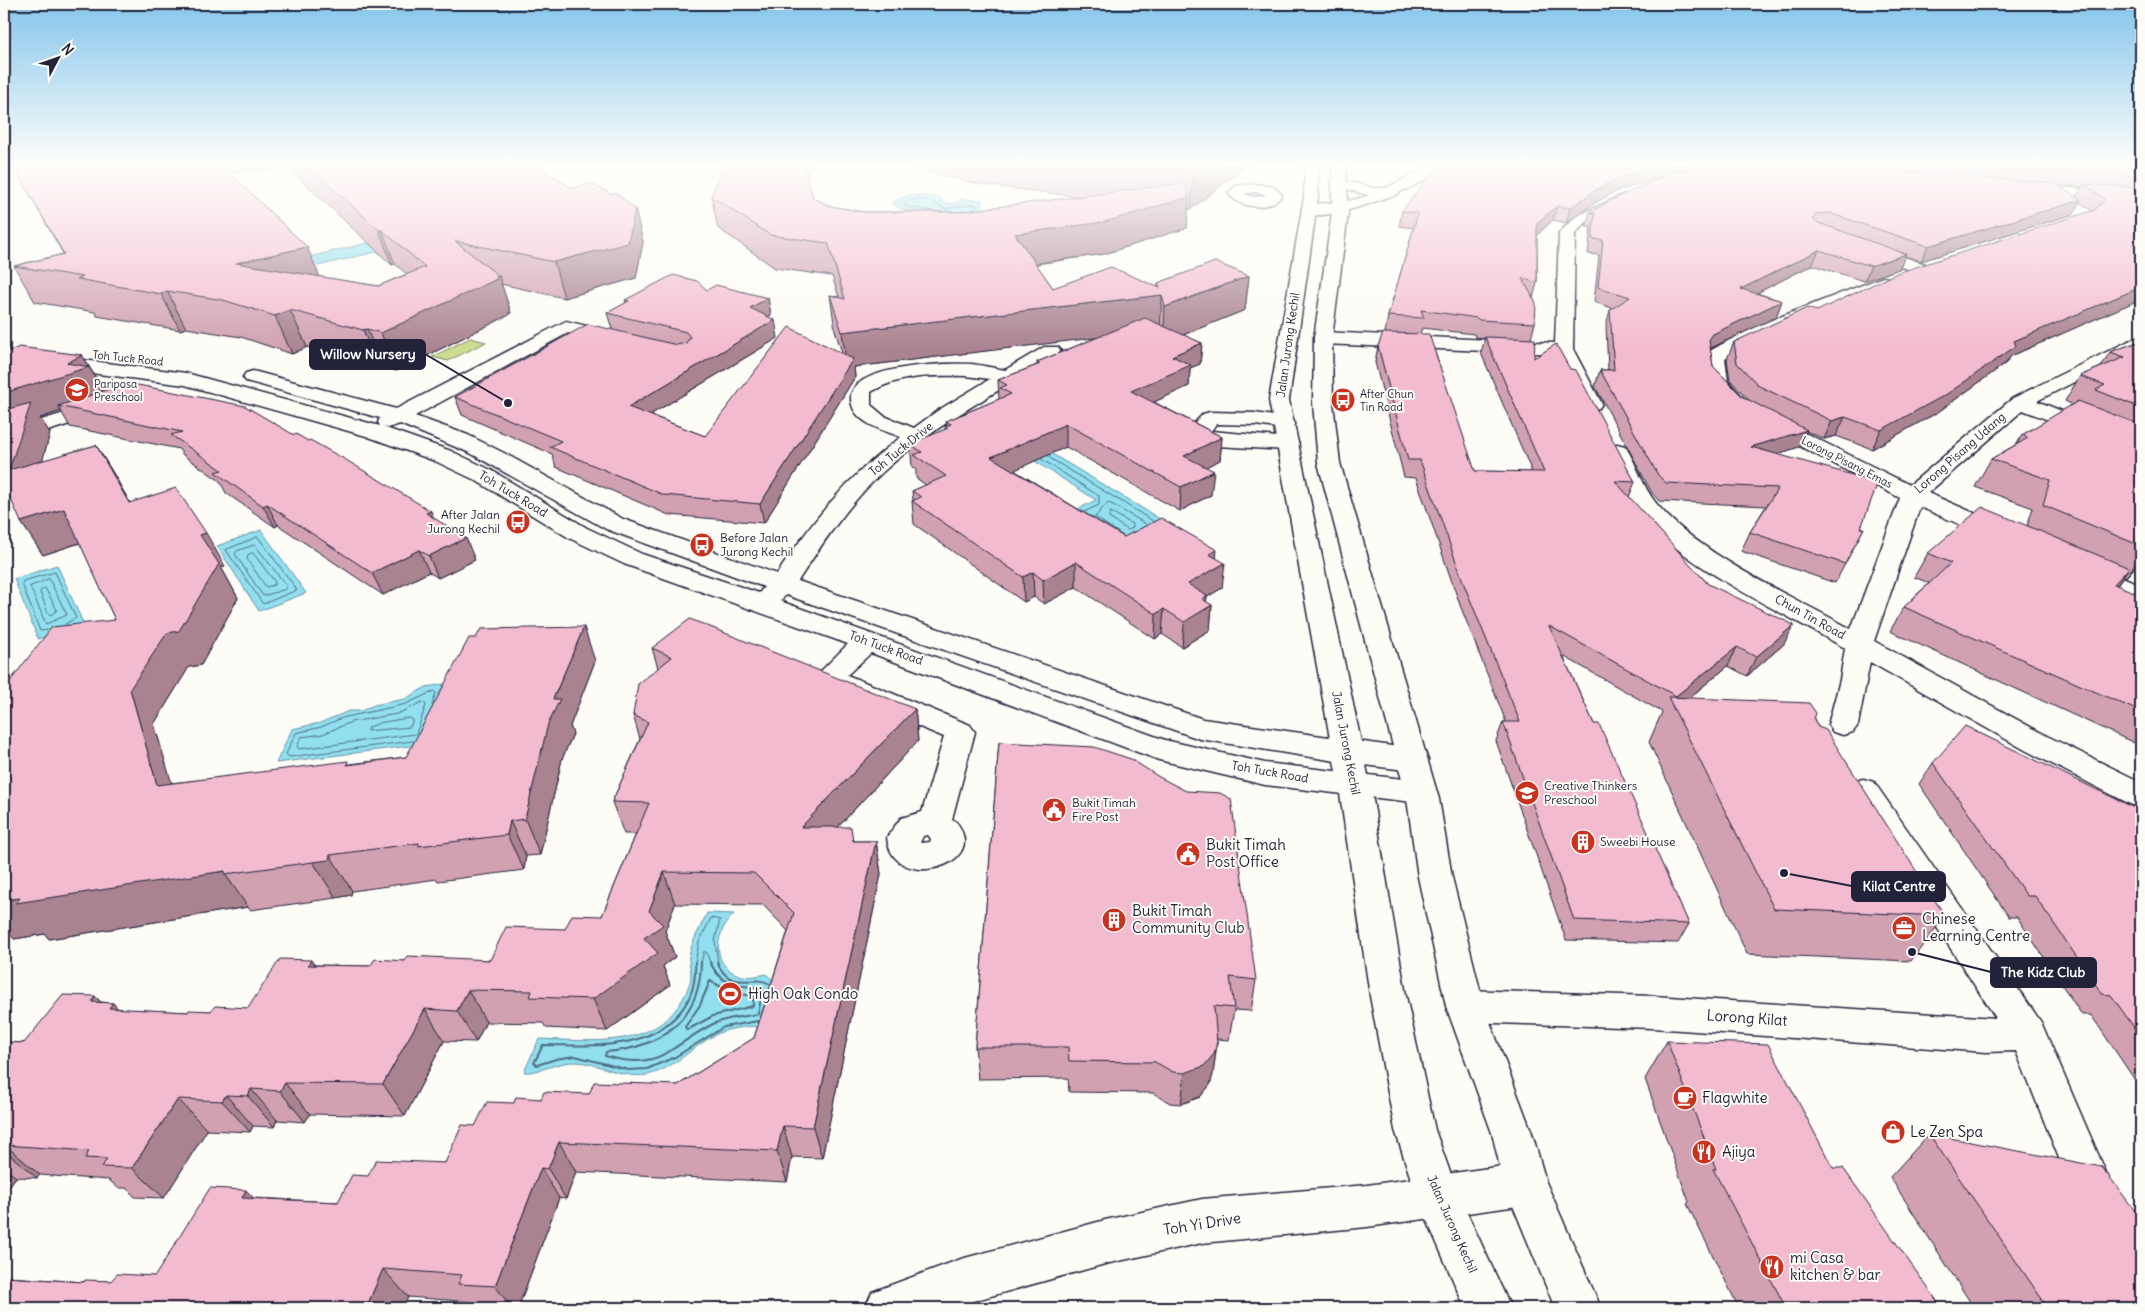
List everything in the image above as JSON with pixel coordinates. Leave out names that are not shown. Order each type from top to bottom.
[{"type":"street","name":"Jalan Jurong Kechil","points":[[1307,226],[1280,400],[1350,768],[1388,996],[1415,1130],[1436,1195],[1488,1308]]},
{"type":"street","points":[[1338,226],[1323,338],[1323,403],[1329,463],[1413,760],[1421,792],[1435,877],[1466,1006],[1512,1133],[1525,1184],[1578,1308]]},
{"type":"street","name":"Chun Tin Road","points":[[1574,226],[1568,233],[1564,349],[1640,496],[1659,520],[1686,543],[1733,574],[2036,744],[2141,796]]},
{"type":"street","points":[[1851,244],[1919,268]]},
{"type":"street","name":"Lorong Pisang Emas","points":[[1938,262],[1758,332],[1715,356],[1718,382],[1744,409],[1912,495],[2022,542]]},
{"type":"street","points":[[374,432],[397,417],[566,327],[634,344]]},
{"type":"street","points":[[1323,338],[1564,349]]},
{"type":"street","name":"Lorong Pisang Udang","points":[[1843,725],[1854,680],[1859,644],[1912,495],[2020,402],[2137,346]]},
{"type":"street","name":"Toh Tuck Road","points":[[10,355],[44,349],[191,373],[307,389],[397,417],[459,440],[506,462],[602,518],[660,542],[784,583],[1200,729],[1350,768],[1421,792]]},
{"type":"street","name":"Toh Tuck Drive","points":[[762,603],[784,583],[820,528],[876,466],[944,415],[1051,352]]},
{"type":"street","name":"Toh Tuck Road","points":[[10,355],[191,373],[282,404],[374,432],[443,456],[483,475],[578,533],[633,559],[762,603],[1159,749],[1265,774],[1350,768],[1413,760]]},
{"type":"street","points":[[916,436],[877,420],[861,407],[861,390],[872,382],[931,371],[968,370],[1008,377]]},
{"type":"street","points":[[143,394],[191,373]]},
{"type":"street","points":[[2020,402],[2141,452]]},
{"type":"street","points":[[20,434],[115,403]]},
{"type":"street","points":[[2065,560],[2141,594]]},
{"type":"street","points":[[868,642],[828,678],[960,732],[935,824]]},
{"type":"street","points":[[1840,773],[1864,791],[2028,1034],[2110,1233]]},
{"type":"street","name":"Lorong Kilat","points":[[1466,1006],[1653,1012],[1986,1035],[2028,1034]]},
{"type":"street","name":"Toh Yi Drive","points":[[888,1308],[961,1281],[1105,1242],[1202,1221],[1367,1206],[1525,1184]]},
{"type":"green space","points":[[470,338],[486,342],[448,361],[432,357]]},
{"type":"water","points":[[470,229],[318,266],[309,257],[410,233]]},
{"type":"water","points":[[1039,446],[1175,528],[1140,545],[1068,514],[1096,500],[1022,453]]},
{"type":"water","points":[[261,530],[306,593],[259,611],[217,546]]},
{"type":"water","points":[[57,565],[83,623],[38,639],[14,579]]},
{"type":"water","points":[[444,684],[425,744],[276,763],[292,729],[320,723],[349,711],[361,711],[374,705],[405,699],[426,687]]},
{"type":"water","name":"High Oak Condo","points":[[707,913],[734,914],[723,929],[718,947],[719,956],[723,964],[729,970],[739,975],[756,976],[766,974],[776,983],[768,1026],[736,1028],[719,1033],[666,1068],[647,1075],[629,1075],[576,1062],[562,1063],[535,1071],[524,1072],[539,1039],[584,1041],[628,1037],[648,1031],[665,1020],[680,1004],[690,982],[690,950]]},
{"type":"building","points":[[48,226],[285,226],[307,247],[236,263],[378,286],[425,267],[382,230],[375,226],[631,226],[628,243],[554,262],[455,241],[499,276],[496,277],[497,279],[381,333],[367,329],[363,330],[290,310],[275,316],[223,300],[167,291],[161,294],[77,279],[83,277],[14,266],[64,254]]},
{"type":"building","points":[[757,226],[1073,226],[1015,234],[1053,288],[1111,267],[1160,288],[1158,283],[1215,262],[1249,276],[1165,307],[1162,295],[842,332],[830,295],[845,299],[828,243],[770,235]]},
{"type":"building","points":[[1414,226],[1537,226],[1537,283],[1522,278],[1536,303],[1535,323],[1479,320],[1477,318],[1421,310],[1424,318],[1388,316]]},
{"type":"building","points":[[1593,226],[1828,226],[1906,254],[1871,266],[1819,250],[1741,289],[1782,301],[1713,334],[1709,340],[1713,366],[1743,397],[1807,430],[1751,447],[1878,482],[1861,528],[1864,528],[1845,564],[1750,532],[1778,488],[1666,483],[1658,475],[1600,370],[1614,370],[1610,310],[1630,297],[1598,287],[1603,240],[1592,239]]},
{"type":"building","points":[[1869,226],[1994,226],[1928,246]]},
{"type":"building","points":[[2044,226],[2141,226],[2141,287],[2014,341],[2016,346],[1947,394],[1881,430],[1845,417],[1832,421],[1759,386],[1737,363],[1734,342],[1807,308],[1817,311],[1897,273]]},
{"type":"building","points":[[673,275],[697,281],[707,290],[716,285],[768,298],[750,308],[775,320],[628,407],[705,436],[789,327],[853,359],[760,504],[664,495],[550,447],[561,441],[455,397],[588,324],[677,345],[686,343],[690,337],[686,332],[607,313],[629,301],[625,300]]},
{"type":"building","points":[[1145,318],[1202,343],[1172,356],[1191,365],[1131,391],[1222,437],[1184,456],[1214,471],[1181,487],[1066,424],[991,457],[1124,537],[1161,518],[1217,550],[1209,554],[1225,563],[1188,584],[1207,596],[1202,599],[1212,605],[1184,622],[1164,609],[1156,614],[1076,562],[1043,580],[1033,572],[1023,577],[912,501],[921,497],[912,491],[946,476],[914,455],[922,452],[910,444],[948,428],[945,426],[951,424],[946,421],[1011,394],[1000,388],[1007,385],[998,380],[1040,364],[1037,362]]},
{"type":"building","points":[[1383,333],[1429,334],[1475,471],[1544,472],[1485,337],[1535,339],[1534,358],[1556,344],[1570,369],[1576,370],[1635,482],[1615,481],[1708,584],[1794,625],[1756,657],[1737,647],[1676,696],[1549,626],[1594,724],[1599,724],[1689,924],[1574,920],[1503,722],[1520,722],[1465,587],[1420,460],[1408,460],[1378,346]]},
{"type":"building","points":[[2141,341],[2141,408],[2096,390],[2105,385],[2080,376],[2125,357],[2110,352]]},
{"type":"building","points":[[19,347],[82,355],[67,363],[89,367],[4,393],[4,354]]},
{"type":"building","points":[[128,383],[245,406],[294,435],[296,434],[308,441],[310,440],[346,460],[431,511],[426,513],[466,538],[429,556],[419,550],[372,573],[267,504],[263,506],[215,472],[222,470],[171,435],[182,432],[58,406]]},
{"type":"building","points":[[2078,401],[2141,425],[2141,546],[2043,505],[2050,480],[1991,459],[2028,438],[2022,435]]},
{"type":"building","points":[[31,403],[9,470],[96,445],[129,503],[176,488],[206,533],[200,535],[219,564],[179,631],[167,633],[130,689],[157,785],[348,761],[347,765],[406,757],[469,638],[476,638],[481,629],[584,627],[553,699],[560,699],[548,724],[525,819],[510,821],[507,835],[419,846],[419,843],[330,855],[329,860],[225,874],[225,871],[16,903],[20,898],[4,900],[4,689],[52,627],[115,620],[64,509],[21,522],[4,484],[4,410]]},
{"type":"building","points":[[1982,507],[2129,568],[2114,584],[2141,595],[2141,712],[1904,607],[1951,563],[1928,553]]},
{"type":"building","points":[[690,619],[915,709],[801,827],[851,827],[853,841],[876,841],[813,1127],[783,1126],[777,1151],[559,1142],[548,1169],[541,1168],[495,1286],[458,1284],[462,1275],[383,1269],[366,1308],[4,1308],[4,1277],[84,1282],[85,1280],[111,1281],[117,1274],[155,1276],[210,1188],[246,1190],[242,1198],[338,1202],[352,1175],[368,1176],[376,1160],[445,1163],[462,1125],[475,1126],[487,1102],[514,1103],[516,1097],[541,1099],[544,1092],[589,1094],[594,1082],[678,1085],[754,1038],[794,913],[754,873],[664,872],[649,911],[663,925],[644,938],[658,953],[593,999],[530,997],[532,991],[468,990],[457,1011],[425,1009],[383,1084],[285,1083],[280,1091],[251,1089],[248,1096],[226,1095],[222,1101],[178,1099],[132,1168],[102,1167],[107,1159],[85,1158],[89,1151],[4,1146],[4,1042],[24,1043],[63,995],[95,996],[92,1002],[113,1003],[109,1008],[188,1012],[189,1010],[211,1011],[215,1006],[248,1008],[280,959],[311,960],[308,965],[370,966],[375,959],[405,961],[408,956],[490,960],[506,927],[565,929],[572,915],[602,916],[649,803],[612,802],[648,722],[633,715],[638,684],[672,657],[652,648]]},
{"type":"building","points":[[1668,697],[1809,703],[1816,713],[1814,719],[1818,727],[1826,730],[1945,916],[1774,909]]},
{"type":"building","points":[[1965,726],[2141,811],[2141,1037],[2111,995],[2102,994],[2035,896],[2027,896],[1933,763]]},
{"type":"building","name":"Bukit Timah Community Club","points":[[999,742],[1094,747],[1131,759],[1186,791],[1220,793],[1231,799],[1256,980],[1230,977],[1234,1008],[1214,1006],[1217,1042],[1214,1054],[1204,1066],[1185,1073],[1173,1072],[1155,1062],[1069,1061],[1068,1047],[975,1047]]},
{"type":"building","points":[[1667,1041],[1768,1044],[1833,1168],[1843,1168],[1942,1308],[1786,1308],[1713,1169],[1716,1169]]},
{"type":"building","points":[[1929,1134],[2102,1167],[2141,1219],[2141,1308],[2048,1308]]},
{"type":"place","name":"Pariposa Preschool","points":[[77,390]]},
{"type":"place","name":"After Chun Tin Road","points":[[1343,400]]},
{"type":"place","name":"Willow Nursery","points":[[508,403]]},
{"type":"place","name":"After Jalan Jurong Kechil","points":[[518,522]]},
{"type":"place","name":"Before Jalan Jurong Kechil","points":[[702,545]]},
{"type":"place","name":"Creative Thinkers Preschool","points":[[1527,793]]},
{"type":"place","name":"Bukit Timah Fire Post","points":[[1054,810]]},
{"type":"place","name":"Sweebi House","points":[[1583,842]]},
{"type":"place","name":"Bukit Timah Post Office","points":[[1188,854]]},
{"type":"place","name":"Kilat Centre","points":[[1784,873]]},
{"type":"place","name":"Bukit Timah Community Club","points":[[1114,920]]},
{"type":"place","name":"Chinese Learning Centre","points":[[1904,928]]},
{"type":"place","name":"The Kidz Club","points":[[1912,952]]},
{"type":"place","name":"High Oak Condo","points":[[730,994]]},
{"type":"place","name":"Flagwhite","points":[[1685,1098]]},
{"type":"place","name":"Le Zen Spa","points":[[1893,1132]]},
{"type":"place","name":"Ajiya","points":[[1704,1152]]},
{"type":"place","name":"mi Casa kitchen & bar","points":[[1772,1267]]}]
